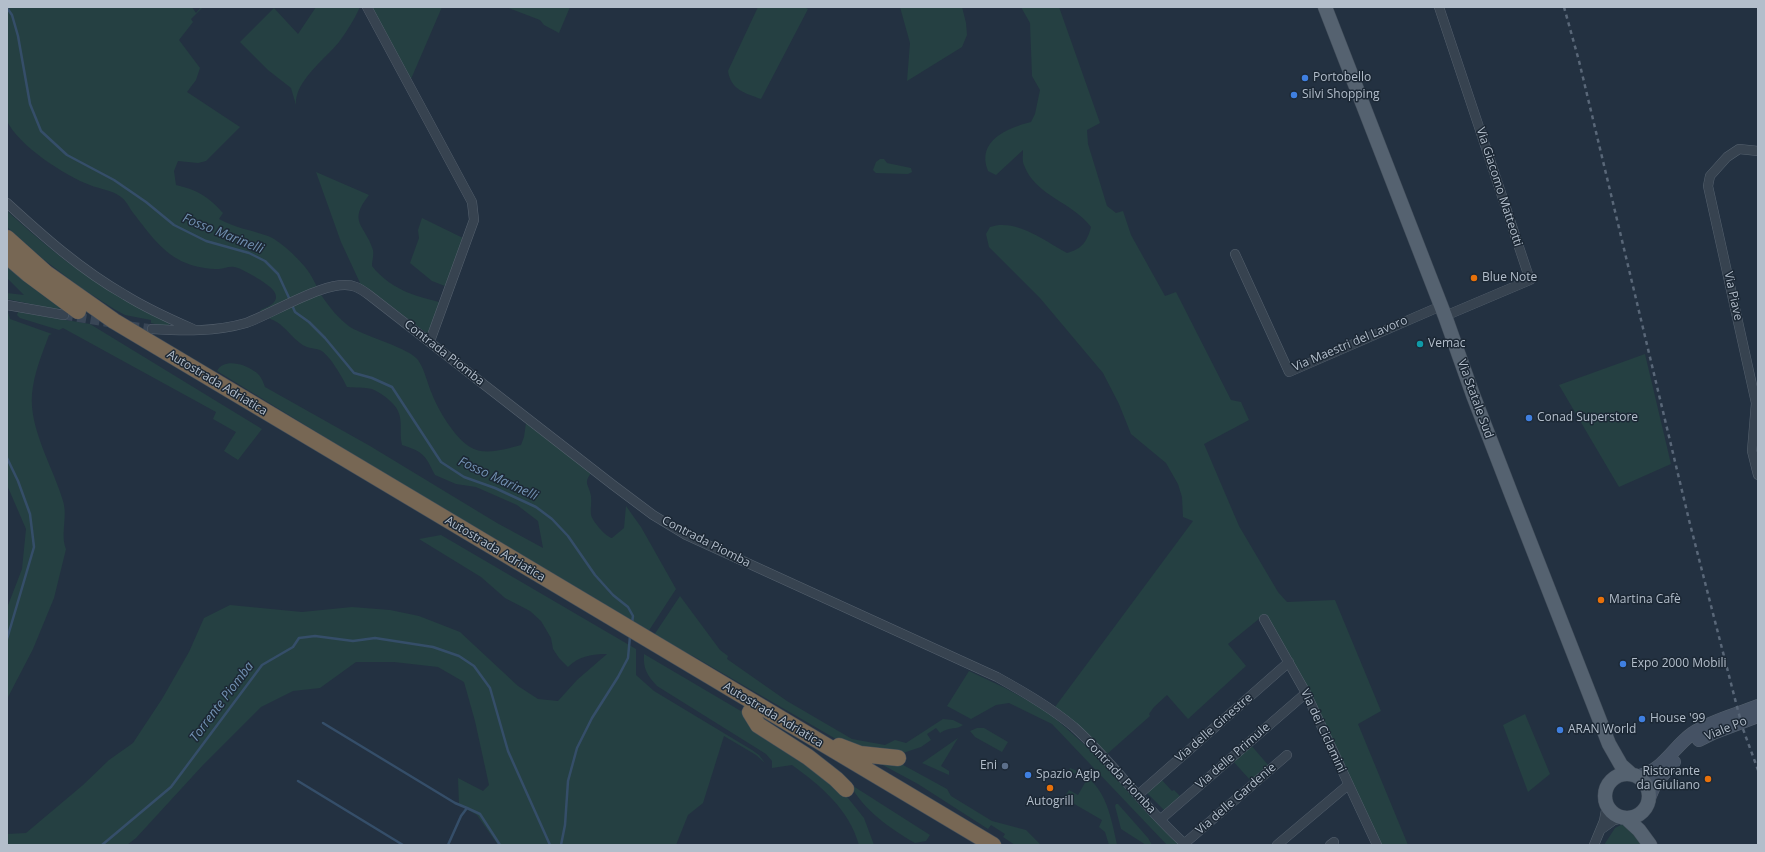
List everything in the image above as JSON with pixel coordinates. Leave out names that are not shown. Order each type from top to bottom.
[{"type":"highway","name":"Autostrada Adriatica","points":[[7,238],[46,274],[108,318],[529,575],[685,673],[972,845]]},
{"type":"highway","name":"Autostrada Adriatica","points":[[7,256],[55,295],[109,331],[529,575],[671,654],[993,845]]},
{"type":"highway","points":[[750,712],[758,725],[808,757],[836,779],[846,789]]},
{"type":"highway","points":[[782,720],[792,720],[831,742],[851,751],[898,758]]},
{"type":"main road","name":"Via Statale Sud","points":[[1325,7],[1443,311],[1506,483],[1609,744]]},
{"type":"main road","points":[[1609,744],[1621,765],[1647,786],[1647,803],[1644,826],[1649,843]]},
{"type":"main road","points":[[1609,744],[1611,772],[1605,792],[1607,805],[1613,813],[1625,818],[1649,843]]},
{"type":"main road","points":[[1607,787],[1618,775],[1634,775]]},
{"type":"main road","points":[[1625,818],[1637,816],[1647,803]]},
{"type":"street","points":[[367,7],[472,202],[474,220],[430,341]]},
{"type":"street","name":"Via Giacomo Matteotti","points":[[1439,7],[1530,280],[1443,311]]},
{"type":"street","name":"Via Piave","points":[[1758,151],[1739,149],[1727,157],[1710,176],[1708,186],[1756,403],[1752,450],[1758,475]]},
{"type":"street","points":[[7,203],[78,264],[124,295],[196,331]]},
{"type":"street","name":"Via Maestri del Lavoro","points":[[1235,254],[1289,372],[1443,311]]},
{"type":"street","name":"Contrada Piomba","points":[[152,329],[196,331],[246,323],[332,286],[356,287],[370,295],[430,341],[526,418],[653,515],[686,534],[996,677],[1024,691],[1051,709],[1073,727],[1185,844]]},
{"type":"street","points":[[7,305],[64,315]]},
{"type":"street","name":"Via dei Ciclamini","points":[[1264,619],[1306,694],[1377,845]]},
{"type":"street","name":"Via delle Ginestre","points":[[1138,795],[1289,662]]},
{"type":"street","name":"Via delle Primule","points":[[1161,819],[1306,694]]},
{"type":"street","name":"Viale Po","points":[[1634,775],[1652,772],[1660,766],[1679,744],[1694,733],[1711,724],[1758,706]]},
{"type":"street","name":"Viale Po","points":[[1647,803],[1655,784],[1673,763],[1694,743],[1705,736],[1758,716]]},
{"type":"street","name":"Via delle Gardenie","points":[[1185,844],[1287,755]]},
{"type":"street","points":[[1277,845],[1348,785]]},
{"type":"street","points":[[1594,845],[1602,829],[1607,805]]},
{"type":"street","points":[[1602,829],[1614,820],[1625,818]]},
{"type":"green space","points":[[7,7],[192,7],[196,13],[201,7],[203,7],[191,19],[193,22],[179,40],[200,68],[196,80],[187,92],[240,127],[206,161],[198,163],[178,161],[174,171],[176,185],[202,194],[223,213],[219,219],[237,227],[268,236],[282,245],[305,267],[322,296],[338,317],[346,324],[357,331],[406,351],[418,360],[435,401],[453,430],[464,443],[476,450],[482,451],[502,450],[521,445],[526,423],[591,473],[587,480],[587,484],[591,496],[591,515],[600,529],[609,537],[612,538],[624,528],[626,506],[641,527],[676,589],[648,632],[217,371],[220,367],[229,363],[240,364],[250,368],[260,376],[265,387],[370,446],[497,523],[543,548],[538,521],[517,505],[476,487],[456,484],[435,475],[423,455],[402,445],[401,423],[398,411],[390,401],[379,392],[372,389],[347,387],[324,352],[302,345],[279,323],[263,314],[260,310],[273,303],[276,297],[270,287],[248,273],[234,267],[219,269],[198,267],[178,259],[163,249],[132,212],[123,198],[68,175],[43,159],[21,140],[7,121]]},
{"type":"green space","points":[[316,7],[360,7],[339,42],[305,79],[297,96],[296,105],[291,88],[268,70],[240,42],[274,8],[298,34]]},
{"type":"green space","points":[[369,7],[442,7],[411,79],[408,82]]},
{"type":"green space","points":[[506,7],[570,7],[559,33],[544,25],[540,20]]},
{"type":"green space","points":[[758,7],[804,7],[808,9],[761,99],[744,93],[736,87],[732,83],[728,71]]},
{"type":"green space","points":[[900,7],[962,7],[966,23],[967,35],[962,47],[907,81],[910,43]]},
{"type":"green space","points":[[1021,7],[1059,7],[1100,123],[1087,130],[1088,144],[1107,206],[1116,213],[1123,211],[1131,235],[1165,296],[1176,292],[1231,400],[1241,402],[1249,420],[1204,444],[1239,526],[1278,592],[1287,602],[1335,600],[1381,711],[1358,724],[1408,845],[1381,845],[1310,693],[1265,614],[1228,644],[1246,666],[1188,719],[1167,695],[1154,707],[1149,714],[1150,716],[1106,755],[1073,721],[1055,707],[1193,521],[1183,517],[1182,497],[1178,484],[1166,463],[1131,434],[1119,404],[1103,373],[1040,298],[989,247],[986,234],[990,227],[1000,225],[1020,228],[1030,232],[1067,253],[1077,249],[1086,241],[1091,227],[1074,211],[1045,192],[1029,176],[1024,165],[1023,150],[996,175],[988,171],[985,161],[986,152],[990,144],[1004,132],[1031,122],[1035,114],[1040,90],[1032,76],[1030,23]]},
{"type":"green space","points":[[880,159],[884,159],[887,163],[911,168],[912,172],[908,174],[876,173],[873,170],[876,162]]},
{"type":"green space","points":[[316,172],[369,195],[359,212],[358,218],[373,250],[372,266],[384,278],[399,288],[439,302],[429,335],[369,289],[361,285],[341,242]]},
{"type":"green space","points":[[7,211],[41,241],[77,269],[119,296],[170,322],[169,325],[159,325],[151,323],[151,320],[125,315],[80,287],[43,259],[7,227]]},
{"type":"green space","points":[[422,218],[465,239],[445,286],[432,281],[410,263],[419,238],[418,230]]},
{"type":"green space","points":[[7,263],[65,308],[55,309],[7,299],[7,293],[24,295],[7,278]]},
{"type":"green space","points":[[7,308],[10,319],[52,334],[49,335],[36,371],[32,394],[32,407],[38,434],[63,501],[65,513],[64,543],[66,549],[54,598],[33,649],[7,699],[7,608],[22,569],[26,529],[7,485]]},
{"type":"green space","points":[[18,312],[90,324],[262,429],[238,460],[224,451],[236,432],[213,419],[216,412],[63,328],[59,330],[20,318],[17,315]]},
{"type":"green space","points":[[1645,354],[1671,464],[1619,487],[1559,385]]},
{"type":"green space","points":[[441,535],[636,649],[636,675],[654,691],[752,750],[759,755],[765,763],[756,755],[724,736],[703,803],[688,815],[676,845],[498,845],[477,815],[459,805],[458,778],[483,791],[489,785],[475,721],[464,682],[438,667],[394,662],[356,662],[320,688],[293,691],[261,707],[203,765],[136,838],[127,845],[7,845],[7,834],[26,833],[83,785],[109,760],[133,743],[162,699],[189,652],[204,618],[230,605],[302,612],[352,607],[390,610],[419,616],[460,632],[518,686],[538,699],[558,701],[577,680],[607,654],[586,656],[572,663],[568,667],[553,649],[551,638],[541,621],[530,611],[505,598],[481,577],[419,539]]},
{"type":"green space","points":[[680,596],[720,650],[728,656],[727,659],[787,701],[852,739],[885,745],[895,740],[906,743],[943,719],[953,720],[963,725],[940,733],[936,728],[927,734],[931,740],[921,747],[903,753],[848,746],[654,635]]},
{"type":"green space","points":[[644,654],[751,717],[844,793],[864,818],[874,845],[859,845],[848,820],[833,799],[792,765],[772,768],[772,761],[766,754],[657,686],[646,672]]},
{"type":"green space","points":[[969,671],[1005,688],[1047,711],[1097,756],[1146,812],[1180,845],[1167,845],[1052,724],[1009,703],[996,705],[971,719],[947,706]]},
{"type":"green space","points":[[1525,714],[1550,774],[1528,792],[1503,725]]},
{"type":"green space","points":[[977,728],[984,728],[1008,742],[1002,752],[975,737],[970,731]]},
{"type":"green space","points":[[958,738],[941,766],[949,771],[949,775],[922,763]]},
{"type":"green space","points":[[1250,744],[1269,766],[1251,781],[1232,760]]},
{"type":"green space","points":[[868,757],[894,760],[947,789],[951,796],[992,821],[1026,830],[1041,845],[1015,845],[1003,837],[1005,834],[991,825],[988,829],[918,784]]},
{"type":"green space","points":[[1070,768],[1082,773],[1098,789],[1104,799],[1112,821],[1117,845],[1109,845],[1105,832],[1099,827],[1102,820],[1064,798],[1069,790],[1078,795],[1086,781],[1069,770]]},
{"type":"green space","points":[[1160,778],[1172,791],[1174,790],[1181,797],[1165,811],[1145,791]]},
{"type":"green space","points":[[850,784],[930,835],[926,841],[915,843],[887,825],[862,802]]},
{"type":"green space","points":[[1118,804],[1148,838],[1152,845],[1146,845],[1121,829],[1115,806]]},
{"type":"green space","points":[[1621,825],[1627,825],[1643,845],[1604,845],[1615,828]]},
{"type":"waterway","name":"Fosso Marinelli","points":[[7,8],[12,15],[18,36],[30,104],[41,131],[67,155],[114,180],[146,202],[174,225],[206,241],[249,253],[265,261],[278,274],[290,300]]},
{"type":"waterway","name":"Fosso Marinelli","points":[[292,305],[295,312],[309,322],[325,338],[354,373],[372,378],[392,387],[441,462],[464,477],[495,488],[536,507],[552,519],[568,536],[595,575],[613,595],[628,607],[633,616],[632,623]]},
{"type":"waterway","name":"Torrente Piomba","points":[[7,458],[18,481],[30,514],[34,547],[7,639]]},
{"type":"waterway","name":"Torrente Piomba","points":[[102,845],[171,787],[262,665],[293,647],[299,638],[315,636],[353,641],[375,638],[433,647],[459,656],[474,666],[490,688],[508,751],[550,845]]},
{"type":"waterway","name":"Fosso Marinelli","points":[[561,845],[565,825],[568,781],[577,748],[592,718],[618,677],[628,658],[630,636]]},
{"type":"waterway","points":[[323,723],[455,803],[467,808]]},
{"type":"waterway","points":[[298,781],[403,845]]},
{"type":"waterway","points":[[448,845],[461,816],[467,808],[480,814],[500,845]]},
{"type":"tunnel","points":[[64,315],[111,323]]},
{"type":"tunnel","points":[[130,326],[152,329]]},
{"type":"railway","points":[[1564,7],[1579,61],[1689,520],[1743,729],[1758,770]]},
{"type":"place","name":"Portobello","points":[[1305,78]]},
{"type":"place","name":"Silvi Shopping","points":[[1294,95]]},
{"type":"place","name":"Blue Note","points":[[1474,278]]},
{"type":"place","name":"Vemac","points":[[1420,344]]},
{"type":"place","name":"Conad Superstore","points":[[1529,418]]},
{"type":"place","name":"Martina Cafè","points":[[1601,600]]},
{"type":"place","name":"Expo 2000 Mobili","points":[[1623,664]]},
{"type":"place","name":"House '99","points":[[1642,719]]},
{"type":"place","name":"ARAN World","points":[[1560,730]]},
{"type":"place","name":"Eni","points":[[1005,766]]},
{"type":"place","name":"Spazio Agip","points":[[1028,775]]},
{"type":"place","name":"Ristorante da Giuliano","points":[[1708,779]]},
{"type":"place","name":"Autogrill","points":[[1050,788]]}]
